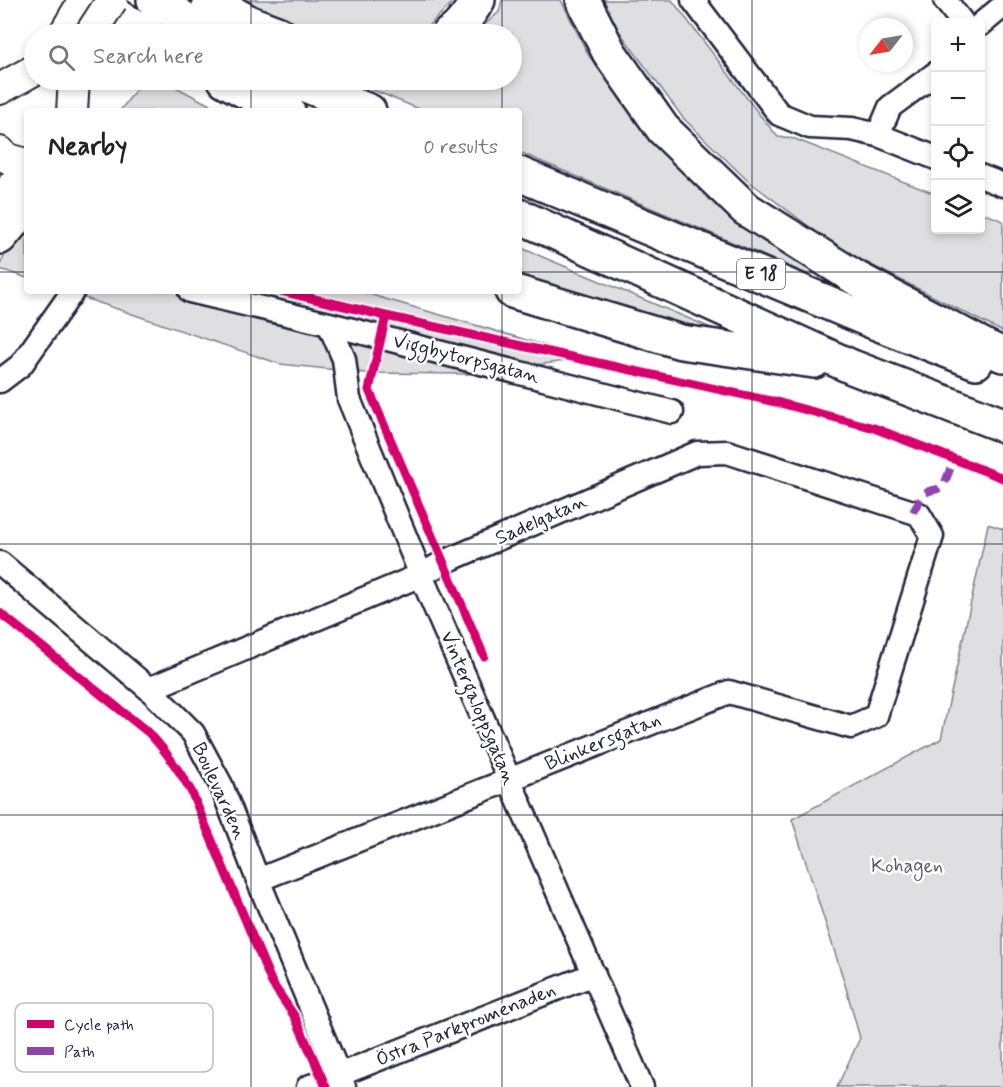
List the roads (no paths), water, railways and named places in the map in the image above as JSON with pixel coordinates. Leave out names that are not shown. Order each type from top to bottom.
[{"type":"highway","points":[[90,0],[131,24]]},
{"type":"highway","points":[[154,0],[193,24]]},
{"type":"highway","points":[[209,0],[253,24]]},
{"type":"highway","points":[[583,0],[609,52],[663,129],[746,209],[856,278],[1003,355]]},
{"type":"highway","points":[[242,90],[281,108]]},
{"type":"highway","points":[[318,90],[362,108]]},
{"type":"highway","name":"E 18","points":[[522,175],[869,320],[1003,373]]},
{"type":"highway","points":[[0,237],[24,209]]},
{"type":"highway","name":"E 18","points":[[522,217],[852,367],[1003,425]]},
{"type":"highway","points":[[522,294],[681,342],[852,367]]},
{"type":"main road","points":[[76,24],[84,0]]},
{"type":"main road","points":[[84,24],[112,0]]},
{"type":"main road","points":[[0,88],[24,75]]},
{"type":"main road","points":[[72,108],[73,90]]},
{"type":"main road","points":[[0,152],[3,156],[24,164]]},
{"type":"main road","points":[[0,216],[13,185],[24,176]]},
{"type":"street","points":[[693,0],[778,114],[810,127],[852,129],[878,135],[931,156]]},
{"type":"street","points":[[945,0],[959,18]]},
{"type":"street","points":[[985,22],[1003,6]]},
{"type":"street","points":[[878,135],[890,107],[931,78]]},
{"type":"street","points":[[985,178],[1003,185]]},
{"type":"street","points":[[0,381],[21,365],[71,294]]},
{"type":"street","name":"Viggbytorpsgatan","points":[[203,294],[672,412]]},
{"type":"street","name":"Vintergaloppsgatan","points":[[329,324],[344,359],[349,399],[421,575],[642,1087]]},
{"type":"street","name":"Sadelgatan","points":[[149,689],[421,575],[444,562],[697,453],[727,452],[919,514],[932,536],[876,716],[851,727]]},
{"type":"street","name":"Boulevarden","points":[[0,563],[149,689],[193,733],[221,785],[341,1081]]},
{"type":"street","name":"Blinkersgatan","points":[[258,879],[729,692],[851,727]]},
{"type":"street","name":"Östra Parkpromenaden","points":[[308,1087],[341,1081],[594,974]]},
{"type":"park label","name":"Kohagen","points":[[907,866]]}]
